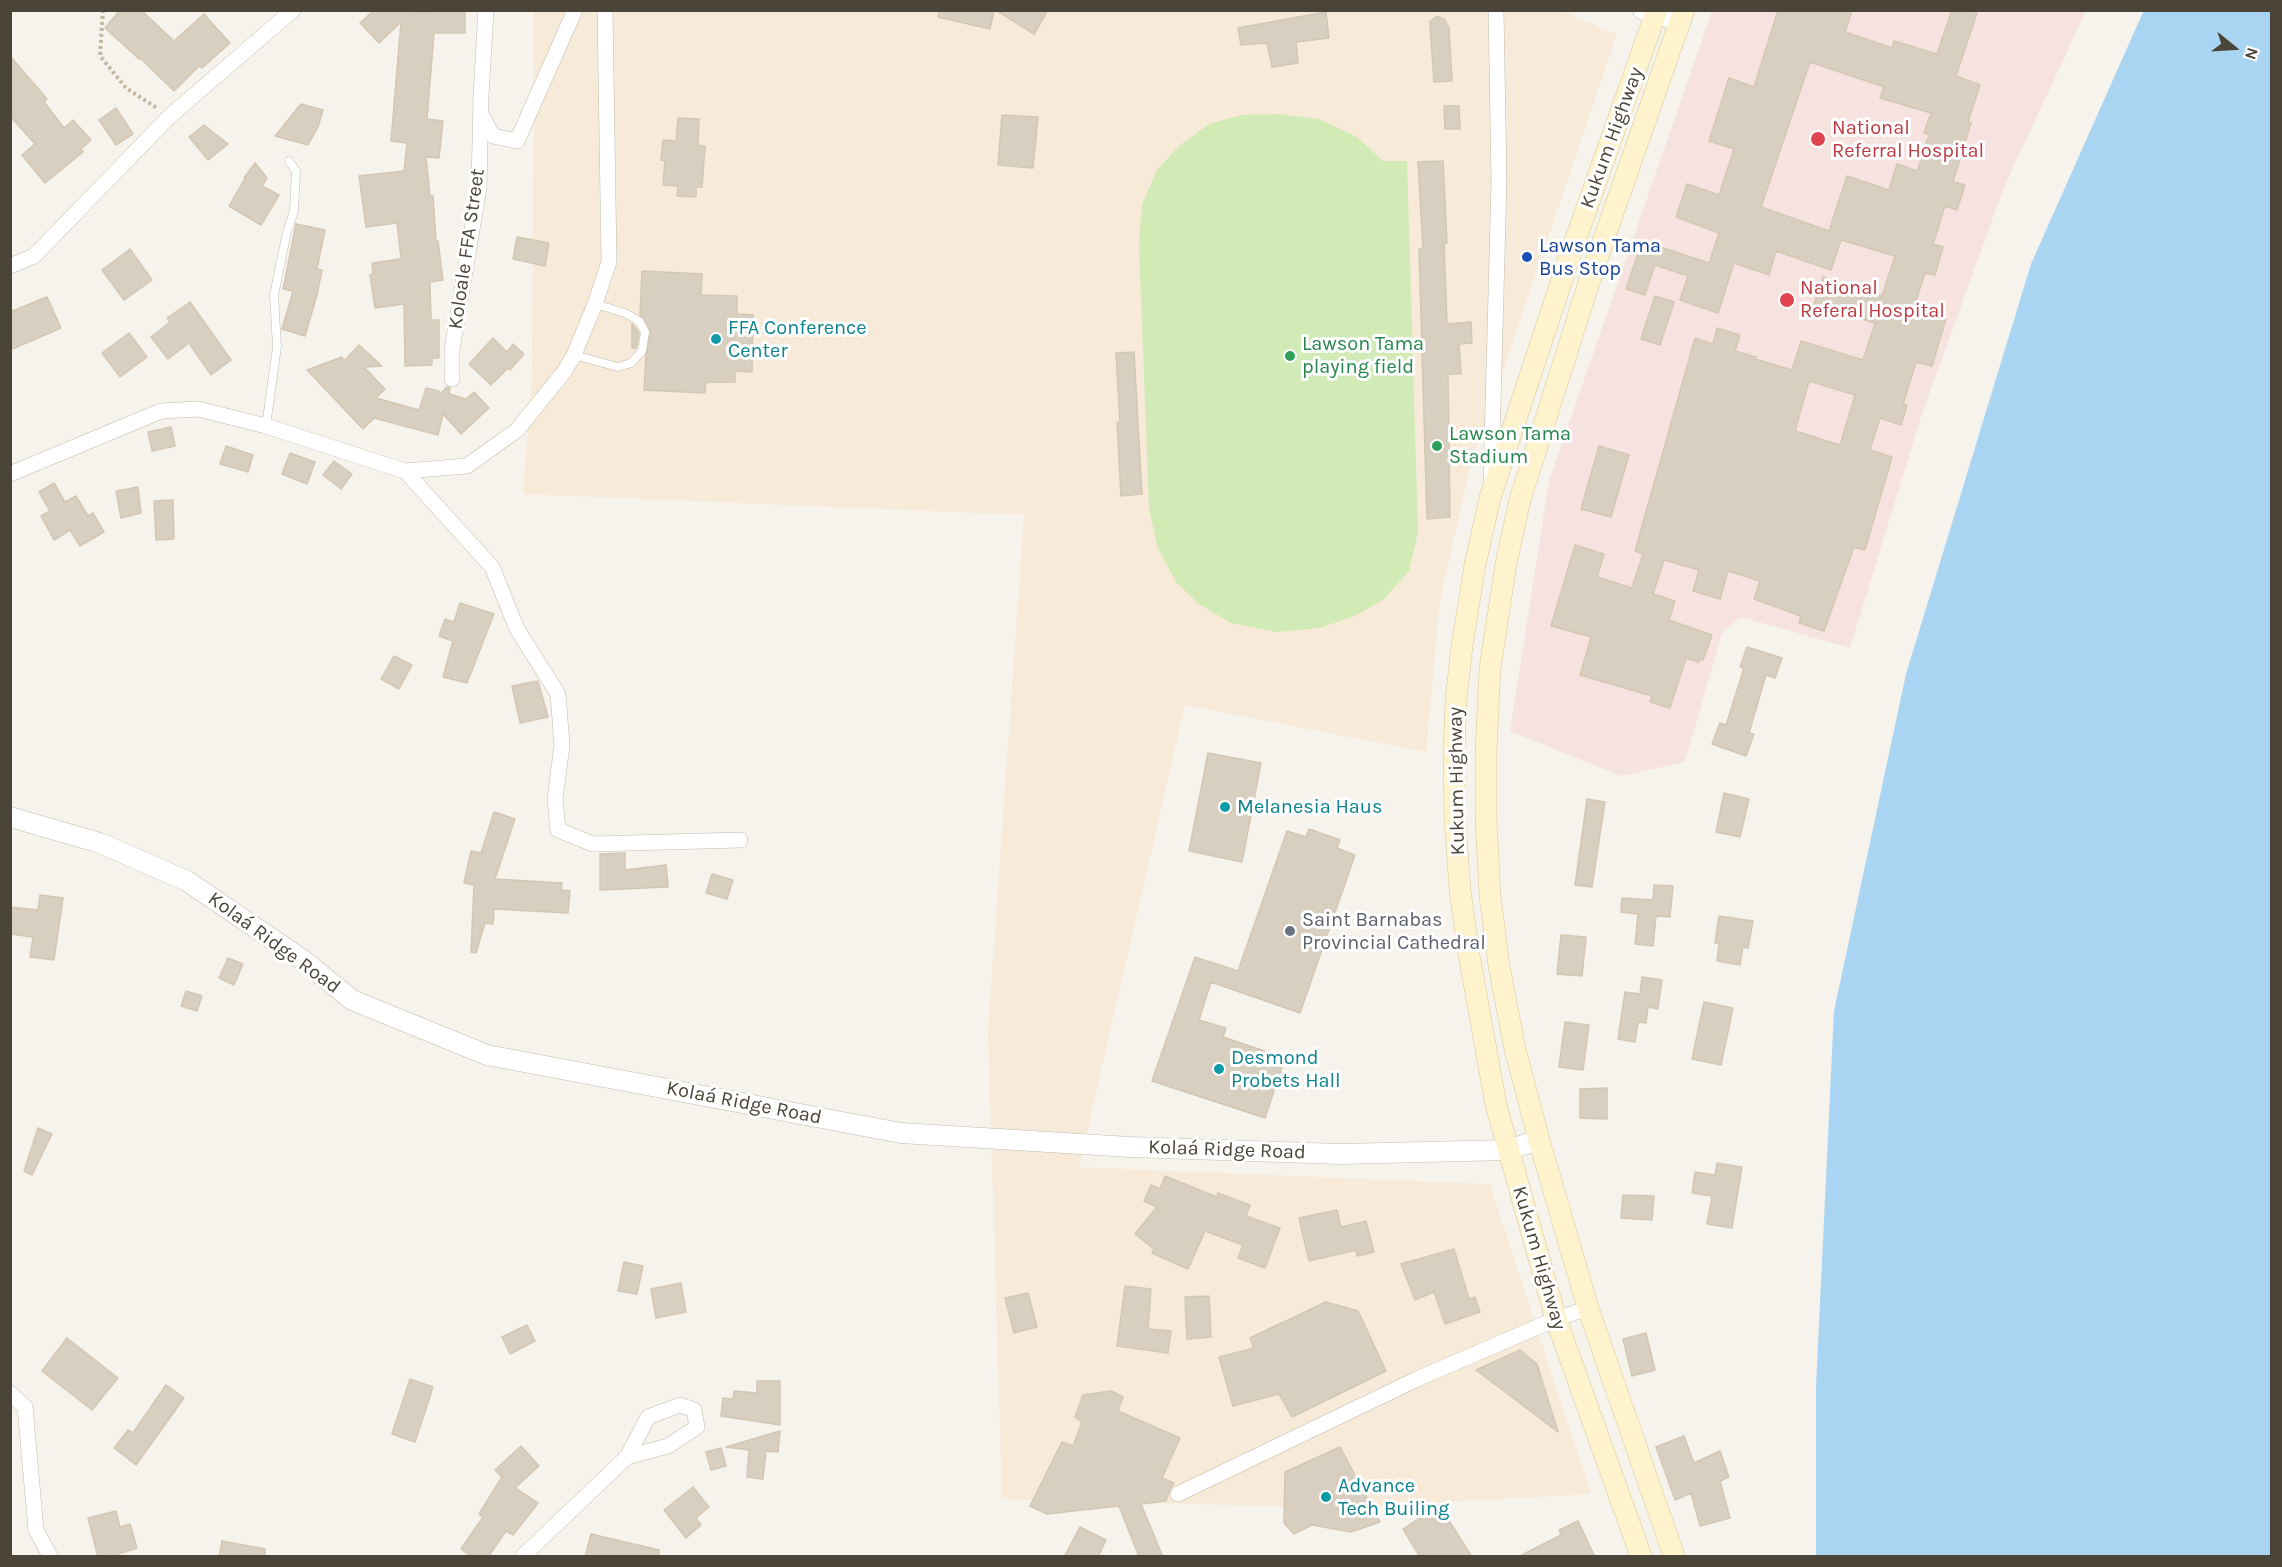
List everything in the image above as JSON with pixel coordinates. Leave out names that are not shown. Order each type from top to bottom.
[{"type":"main road","name":"Kukum Highway","points":[[1641,1557],[1556,1319],[1496,1106],[1460,891],[1454,754],[1456,700],[1462,646],[1475,565],[1490,498],[1652,12]]},
{"type":"main road","name":"Kukum Highway","points":[[1674,1557],[1588,1308],[1539,1140],[1506,1009],[1490,896],[1486,819],[1487,704],[1490,668],[1506,564],[1520,500],[1592,273],[1682,16]]},
{"type":"street","points":[[10,266],[34,256],[170,116],[293,10]]},
{"type":"street","name":"Koloale FFA Street","points":[[452,379],[452,349],[479,188],[486,10]]},
{"type":"street","points":[[481,114],[493,135],[517,141],[575,10]]},
{"type":"street","points":[[10,474],[160,411],[198,409],[266,426],[405,471],[467,466],[517,430],[564,372],[574,355],[609,262],[605,10]]},
{"type":"street","points":[[1490,498],[1500,181],[1496,10]]},
{"type":"street","points":[[1652,12],[1682,16]]},
{"type":"street","points":[[405,471],[492,567],[517,628],[558,694],[562,745],[555,799],[558,830],[592,844],[740,840]]},
{"type":"street","name":"Kolaá Ridge Road","points":[[10,817],[100,843],[187,881],[303,960],[352,1000],[488,1055],[901,1133],[1130,1147],[1329,1154],[1508,1150],[1539,1140]]},
{"type":"street","points":[[1178,1494],[1417,1379],[1556,1319],[1588,1308]]},
{"type":"street","points":[[10,1393],[25,1407],[36,1530],[50,1557]]},
{"type":"street","points":[[523,1557],[627,1457],[648,1417],[680,1405],[694,1410],[697,1426],[669,1446],[627,1457]]},
{"type":"lane","points":[[266,426],[277,347],[274,295],[287,232],[294,211],[296,171],[289,161]]},
{"type":"lane","points":[[574,355],[618,367],[631,363],[642,351],[645,332],[639,321],[625,313],[595,304]]},
{"type":"path","points":[[103,10],[100,56],[126,88],[170,116]]},
{"type":"shaded area","points":[[1561,10],[1617,35],[1471,464],[1440,600],[1426,752],[1185,705],[1079,1167],[1490,1184],[1591,1494],[1344,1508],[1002,1499],[988,1030],[1024,515],[523,494],[532,375],[534,11]]},
{"type":"shaded area","name":"National Referal Hospital","points":[[1712,11],[2086,11],[2004,187],[1922,414],[1850,648],[1741,617],[1722,633],[1685,762],[1621,776],[1510,731],[1549,481]]},
{"type":"green space","points":[[1279,114],[1319,119],[1357,137],[1383,161],[1407,161],[1418,532],[1409,571],[1383,600],[1357,615],[1320,628],[1277,632],[1231,623],[1199,604],[1176,582],[1157,546],[1149,508],[1139,245],[1142,204],[1157,170],[1180,145],[1209,124],[1242,115]]},
{"type":"water","points":[[2144,10],[2271,11],[2271,1556],[1816,1556],[1816,1387],[1834,1011],[1906,674],[2031,264]]},
{"type":"building","points":[[120,10],[141,10],[174,41],[204,14],[230,43],[202,68],[199,66],[174,91],[105,28]]},
{"type":"building","points":[[374,10],[413,10],[413,13],[465,10],[465,33],[434,33],[427,119],[443,121],[439,158],[426,157],[443,280],[430,282],[431,320],[439,320],[439,358],[432,358],[432,365],[405,366],[404,304],[375,308],[370,275],[373,274],[372,263],[401,259],[397,223],[366,227],[359,176],[404,171],[407,143],[391,141],[401,22],[379,43],[360,23]]},
{"type":"building","points":[[939,10],[994,10],[990,29],[938,17]]},
{"type":"building","points":[[996,10],[1027,11],[1048,10],[1034,34]]},
{"type":"building","points":[[1778,10],[1852,10],[1845,32],[1892,48],[1894,41],[1937,54],[1952,10],[1978,10],[1956,76],[1980,85],[1953,182],[1965,185],[1957,210],[1945,206],[1933,244],[1943,247],[1935,275],[1925,273],[1913,310],[1946,319],[1932,366],[1916,362],[1903,404],[1907,405],[1901,425],[1880,418],[1870,450],[1892,457],[1865,550],[1854,547],[1824,631],[1799,623],[1801,616],[1754,599],[1760,581],[1728,571],[1720,599],[1693,591],[1699,570],[1664,560],[1653,594],[1675,601],[1669,620],[1712,635],[1703,660],[1700,659],[1699,662],[1686,658],[1670,708],[1650,702],[1652,696],[1580,675],[1591,637],[1551,626],[1575,545],[1604,554],[1597,577],[1632,588],[1643,554],[1635,551],[1695,338],[1713,344],[1717,328],[1740,335],[1735,351],[1792,370],[1801,341],[1863,360],[1875,323],[1814,304],[1823,277],[1882,296],[1895,256],[1841,240],[1831,270],[1776,251],[1769,275],[1734,263],[1718,313],[1680,300],[1688,276],[1655,265],[1645,295],[1626,289],[1642,241],[1709,263],[1719,233],[1676,217],[1687,184],[1719,195],[1734,149],[1709,141],[1729,78],[1754,87]],"holes":[[[1810,62],[1884,87],[1880,98],[1931,113],[1924,133],[1929,135],[1917,171],[1897,164],[1889,190],[1847,176],[1829,231],[1761,207]],[[1809,381],[1855,395],[1840,445],[1795,431]]]},
{"type":"building","points":[[1326,12],[1329,38],[1296,42],[1298,63],[1272,67],[1267,43],[1241,45],[1238,28]]},
{"type":"building","points":[[1437,16],[1445,20],[1449,28],[1452,81],[1434,82],[1430,21]]},
{"type":"building","points":[[10,56],[47,99],[44,102],[64,128],[73,120],[91,140],[81,149],[83,152],[45,183],[22,155],[35,144],[10,116]]},
{"type":"building","points":[[301,104],[323,110],[318,127],[308,145],[275,136]]},
{"type":"building","points":[[1444,106],[1459,106],[1460,129],[1445,129]]},
{"type":"building","points":[[116,108],[133,134],[116,145],[99,120]]},
{"type":"building","points":[[1002,115],[1038,117],[1033,168],[998,165]]},
{"type":"building","points":[[678,118],[699,119],[698,146],[705,146],[702,187],[696,187],[696,197],[677,196],[678,186],[663,185],[665,161],[661,160],[663,140],[676,141]]},
{"type":"building","points":[[204,125],[228,144],[208,160],[189,137]]},
{"type":"building","name":"Lawson Tama Stadium","points":[[1443,161],[1447,243],[1444,243],[1447,324],[1471,322],[1472,343],[1459,344],[1461,374],[1448,374],[1450,517],[1427,519],[1419,249],[1423,249],[1418,162]]},
{"type":"building","points":[[255,163],[267,178],[262,186],[279,195],[261,225],[229,206]]},
{"type":"building","points":[[296,224],[325,230],[317,269],[322,270],[305,336],[282,329],[293,291],[283,289]]},
{"type":"building","points":[[517,237],[549,243],[545,266],[513,259]]},
{"type":"building","points":[[130,249],[152,280],[124,300],[102,270]]},
{"type":"building","name":"FFA Conference Center","points":[[642,271],[702,274],[701,295],[737,296],[737,314],[753,315],[752,372],[735,371],[735,382],[706,382],[705,393],[644,390],[646,356],[651,332],[640,315]]},
{"type":"building","points":[[1655,296],[1674,302],[1660,345],[1641,339]]},
{"type":"building","points":[[47,297],[61,328],[10,350],[10,312]]},
{"type":"building","points":[[190,302],[231,360],[211,375],[189,343],[168,359],[151,337],[170,322],[167,318]]},
{"type":"building","points":[[632,324],[639,333],[636,348],[632,348]]},
{"type":"building","points":[[129,333],[147,357],[120,377],[102,353]]},
{"type":"building","points":[[493,338],[507,352],[513,344],[524,354],[510,370],[508,368],[491,385],[469,364]]},
{"type":"building","points":[[359,345],[382,366],[364,367],[385,389],[376,398],[419,410],[426,388],[439,391],[439,395],[447,387],[450,388],[449,394],[466,399],[474,392],[489,408],[461,434],[443,414],[438,435],[374,418],[363,429],[307,370],[342,357],[344,361]]},
{"type":"building","points":[[1134,352],[1142,494],[1121,496],[1116,353]]},
{"type":"building","points":[[171,427],[175,446],[152,451],[148,432]]},
{"type":"building","points":[[226,446],[253,455],[248,472],[220,464]]},
{"type":"building","points":[[1599,446],[1629,455],[1611,517],[1581,509]]},
{"type":"building","points":[[290,453],[315,462],[307,484],[282,474]]},
{"type":"building","points":[[334,461],[352,474],[341,489],[323,475]]},
{"type":"building","points":[[54,483],[65,502],[76,496],[88,516],[93,513],[104,532],[80,546],[70,530],[54,540],[41,516],[50,511],[39,492]]},
{"type":"building","points":[[138,487],[141,513],[121,518],[116,491]]},
{"type":"building","points":[[173,500],[174,539],[156,540],[154,501]]},
{"type":"building","points":[[460,603],[494,614],[467,683],[443,677],[453,641],[439,636],[445,619],[454,622]]},
{"type":"building","points":[[1747,647],[1782,658],[1775,678],[1766,675],[1749,733],[1754,734],[1746,756],[1712,744],[1720,723],[1726,725],[1744,668],[1740,667]]},
{"type":"building","points":[[394,656],[412,665],[399,689],[381,679]]},
{"type":"building","points":[[538,681],[548,717],[520,723],[512,686]]},
{"type":"building","name":"Melanesia Haus","points":[[1208,753],[1261,763],[1242,862],[1189,851]]},
{"type":"building","points":[[1724,793],[1749,799],[1740,837],[1716,832]]},
{"type":"building","points":[[1587,799],[1605,802],[1592,887],[1575,885]]},
{"type":"building","points":[[494,812],[515,819],[495,879],[562,883],[561,890],[570,891],[568,913],[494,909],[493,924],[485,923],[476,953],[471,952],[474,885],[464,883],[471,851],[481,853]]},
{"type":"building","points":[[1309,829],[1340,840],[1337,848],[1355,855],[1300,1013],[1211,982],[1199,1020],[1226,1028],[1223,1037],[1285,1058],[1265,1118],[1152,1081],[1195,957],[1238,971],[1287,831],[1306,837]]},
{"type":"building","points":[[625,853],[625,870],[666,865],[668,887],[600,890],[600,854]]},
{"type":"building","points":[[712,874],[733,880],[727,899],[706,893]]},
{"type":"building","points":[[1654,885],[1673,886],[1670,917],[1656,916],[1653,946],[1635,944],[1638,914],[1621,912],[1622,898],[1653,900]]},
{"type":"building","points":[[40,895],[63,898],[54,960],[30,957],[33,937],[10,934],[10,907],[38,910]]},
{"type":"building","points":[[1719,916],[1753,921],[1748,948],[1743,947],[1740,965],[1717,961],[1719,943],[1715,943]]},
{"type":"building","points":[[1561,935],[1586,937],[1582,976],[1557,974]]},
{"type":"building","points":[[228,958],[243,964],[234,985],[219,978]]},
{"type":"building","points":[[1642,977],[1662,980],[1658,1009],[1648,1007],[1646,1023],[1638,1022],[1635,1042],[1618,1039],[1625,992],[1640,994]]},
{"type":"building","points":[[186,991],[202,996],[197,1011],[181,1006]]},
{"type":"building","points":[[1704,1002],[1733,1008],[1721,1065],[1692,1059]]},
{"type":"building","points":[[1565,1022],[1589,1025],[1583,1070],[1559,1067]]},
{"type":"building","points":[[1607,1088],[1607,1119],[1580,1118],[1580,1089]]},
{"type":"building","points":[[38,1128],[52,1134],[32,1175],[24,1171]]},
{"type":"building","points":[[1717,1163],[1742,1167],[1732,1228],[1707,1224],[1712,1196],[1692,1193],[1695,1172],[1715,1175]]},
{"type":"building","points":[[1165,1176],[1217,1197],[1218,1193],[1250,1205],[1246,1216],[1280,1228],[1265,1268],[1238,1258],[1243,1245],[1205,1231],[1188,1269],[1152,1253],[1154,1249],[1135,1234],[1157,1207],[1144,1201],[1151,1185],[1160,1189]]},
{"type":"building","points":[[1623,1195],[1654,1196],[1652,1220],[1621,1218]]},
{"type":"building","points":[[1337,1210],[1341,1227],[1366,1221],[1374,1252],[1357,1256],[1356,1250],[1309,1261],[1299,1218]]},
{"type":"building","points":[[1454,1249],[1469,1299],[1475,1297],[1480,1312],[1445,1324],[1434,1292],[1415,1300],[1401,1264]]},
{"type":"building","points":[[624,1262],[643,1266],[637,1294],[618,1291]]},
{"type":"building","points":[[681,1283],[686,1312],[656,1318],[651,1289]]},
{"type":"building","points":[[1125,1286],[1151,1289],[1148,1329],[1171,1331],[1168,1353],[1117,1346]]},
{"type":"building","points":[[1028,1293],[1037,1327],[1014,1333],[1005,1298]]},
{"type":"building","points":[[1209,1296],[1211,1337],[1187,1339],[1185,1297]]},
{"type":"building","points":[[1326,1302],[1358,1311],[1386,1371],[1292,1417],[1279,1394],[1233,1406],[1219,1357],[1254,1348],[1250,1338]]},
{"type":"building","points":[[527,1325],[535,1341],[510,1354],[502,1337]]},
{"type":"building","points":[[1646,1333],[1655,1370],[1632,1376],[1623,1339]]},
{"type":"building","points":[[67,1338],[118,1378],[92,1410],[42,1371]]},
{"type":"building","points":[[1520,1350],[1537,1364],[1558,1432],[1476,1370]]},
{"type":"building","points":[[410,1379],[433,1387],[415,1442],[392,1434]]},
{"type":"building","points":[[757,1381],[780,1381],[780,1425],[721,1416],[723,1398],[733,1399],[734,1391],[757,1393]]},
{"type":"building","points":[[166,1385],[184,1398],[136,1465],[114,1448],[128,1430],[133,1433]]},
{"type":"building","points":[[1111,1391],[1123,1397],[1118,1411],[1180,1438],[1162,1478],[1174,1483],[1166,1501],[1141,1504],[1163,1557],[1139,1557],[1119,1506],[1047,1514],[1030,1506],[1062,1442],[1073,1446],[1082,1422],[1075,1417],[1083,1395]]},
{"type":"building","points":[[780,1431],[778,1452],[766,1451],[763,1479],[747,1477],[749,1450],[726,1447]]},
{"type":"building","points":[[1684,1436],[1694,1463],[1720,1451],[1729,1477],[1720,1481],[1730,1518],[1700,1526],[1691,1493],[1675,1500],[1656,1447]]},
{"type":"building","points":[[521,1446],[539,1466],[515,1488],[538,1503],[513,1535],[506,1531],[488,1557],[472,1557],[461,1549],[483,1517],[479,1514],[502,1477],[495,1470]]},
{"type":"building","name":"Advance Tech Builing","points":[[1340,1447],[1380,1522],[1351,1532],[1312,1525],[1294,1534],[1284,1523],[1285,1472]]},
{"type":"building","points":[[721,1448],[726,1466],[711,1470],[706,1452]]},
{"type":"building","points":[[693,1487],[709,1507],[696,1518],[701,1525],[686,1538],[664,1510]]},
{"type":"building","points":[[1439,1505],[1472,1557],[1420,1557],[1403,1529]]},
{"type":"building","points":[[116,1511],[120,1527],[130,1524],[137,1548],[109,1557],[98,1557],[88,1518]]},
{"type":"building","points":[[1578,1521],[1595,1557],[1518,1557],[1561,1535],[1559,1530]]},
{"type":"building","points":[[1080,1527],[1106,1540],[1098,1557],[1064,1557]]},
{"type":"building","points":[[591,1534],[659,1550],[659,1557],[585,1557]]},
{"type":"building","points":[[222,1541],[265,1549],[265,1557],[219,1557]]},
{"type":"place","name":"National Referral Hospital","points":[[1818,139]]},
{"type":"place","name":"Lawson Tama Bus Stop","points":[[1527,257]]},
{"type":"place","name":"National Referal Hospital","points":[[1787,300]]},
{"type":"place","name":"FFA Conference Center","points":[[716,339]]},
{"type":"place","name":"Lawson Tama playing field","points":[[1290,356]]},
{"type":"place","name":"Lawson Tama Stadium","points":[[1437,446]]},
{"type":"place","name":"Melanesia Haus","points":[[1225,807]]},
{"type":"place","name":"Saint Barnabas Provincial Cathedral","points":[[1290,931]]},
{"type":"place","name":"Desmond Probets Hall","points":[[1219,1069]]},
{"type":"place","name":"Advance Tech Builing","points":[[1326,1497]]}]
